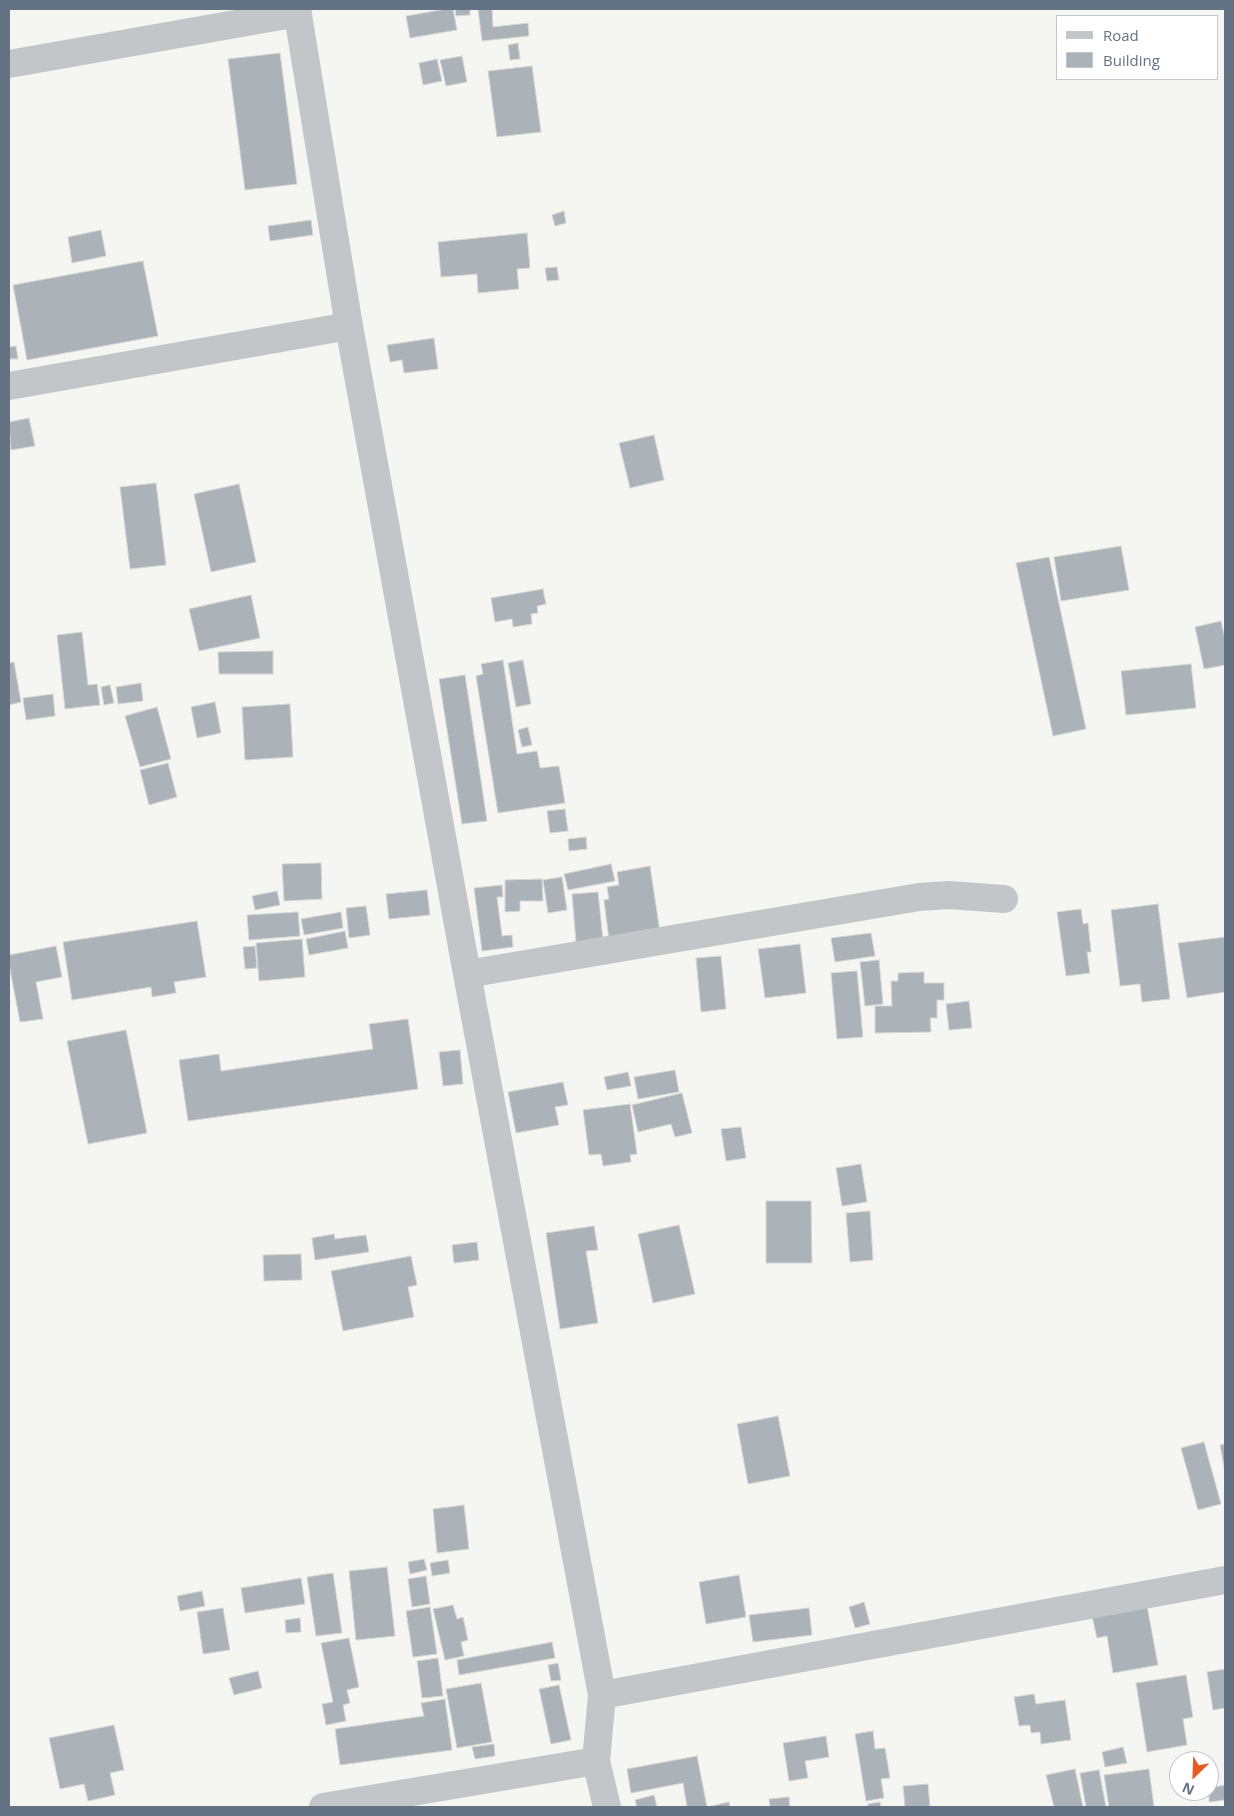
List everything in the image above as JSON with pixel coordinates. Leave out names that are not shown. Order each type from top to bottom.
[{"type":"street","points":[[9,64],[298,11],[349,326],[467,974],[602,1695],[596,1761],[607,1807]]},
{"type":"street","points":[[9,386],[349,326]]},
{"type":"street","points":[[467,974],[919,898],[949,895],[1004,899]]},
{"type":"street","points":[[602,1695],[1225,1580]]},
{"type":"street","points":[[323,1807],[596,1761]]},
{"type":"building","points":[[453,9],[457,30],[410,38],[406,16]]},
{"type":"building","points":[[455,9],[470,9],[470,15],[456,16]]},
{"type":"building","points":[[478,9],[492,9],[493,27],[528,23],[529,36],[482,41]]},
{"type":"building","points":[[518,43],[520,59],[510,60],[508,45]]},
{"type":"building","points":[[280,53],[297,184],[245,190],[228,59]]},
{"type":"building","points":[[462,56],[467,82],[446,86],[440,60]]},
{"type":"building","points":[[437,59],[442,81],[423,85],[419,63]]},
{"type":"building","points":[[532,66],[541,132],[497,137],[488,71]]},
{"type":"building","points":[[564,211],[566,223],[555,226],[552,215]]},
{"type":"building","points":[[311,220],[313,235],[270,241],[268,226]]},
{"type":"building","points":[[101,230],[106,256],[72,263],[68,237]]},
{"type":"building","points":[[527,233],[530,268],[517,269],[519,289],[478,293],[477,274],[441,277],[438,242]]},
{"type":"building","points":[[143,261],[158,336],[27,360],[13,285]]},
{"type":"building","points":[[557,267],[559,280],[547,281],[545,268]]},
{"type":"building","points":[[434,338],[438,369],[404,373],[402,360],[390,362],[387,345]]},
{"type":"building","points":[[16,346],[18,359],[9,359],[9,347]]},
{"type":"building","points":[[29,418],[35,446],[11,450],[9,422]]},
{"type":"building","points":[[654,435],[664,480],[630,488],[619,443]]},
{"type":"building","points":[[156,483],[166,565],[130,569],[120,487]]},
{"type":"building","points":[[239,484],[256,562],[211,572],[194,494]]},
{"type":"building","points":[[1121,546],[1129,590],[1061,601],[1054,557]]},
{"type":"building","points":[[1049,557],[1086,729],[1053,736],[1016,563]]},
{"type":"building","points":[[543,589],[546,604],[537,606],[538,613],[531,614],[532,624],[513,627],[512,619],[495,622],[491,598]]},
{"type":"building","points":[[251,595],[260,638],[199,651],[189,609]]},
{"type":"building","points":[[1221,621],[1225,639],[1225,665],[1204,669],[1195,627]]},
{"type":"building","points":[[82,632],[88,685],[97,684],[100,705],[65,709],[57,635]]},
{"type":"building","points":[[273,651],[273,674],[219,674],[218,652]]},
{"type":"building","points":[[503,660],[517,754],[537,751],[540,768],[559,766],[565,803],[498,813],[476,676],[483,674],[481,664]]},
{"type":"building","points":[[523,660],[531,704],[516,707],[508,663]]},
{"type":"building","points":[[14,662],[21,702],[9,705],[9,663]]},
{"type":"building","points":[[1191,664],[1196,708],[1126,715],[1121,671]]},
{"type":"building","points":[[465,675],[487,821],[462,824],[439,679]]},
{"type":"building","points":[[141,683],[143,701],[118,704],[116,687]]},
{"type":"building","points":[[110,685],[114,703],[104,705],[101,687]]},
{"type":"building","points":[[53,694],[55,716],[26,720],[23,698]]},
{"type":"building","points":[[215,702],[221,733],[197,738],[191,707]]},
{"type":"building","points":[[290,704],[293,757],[245,760],[242,707]]},
{"type":"building","points":[[157,707],[171,759],[140,767],[125,716]]},
{"type":"building","points":[[528,727],[532,745],[522,747],[518,730]]},
{"type":"building","points":[[168,763],[177,797],[149,805],[140,770]]},
{"type":"building","points":[[565,809],[568,831],[550,833],[547,811]]},
{"type":"building","points":[[586,837],[587,849],[569,851],[568,839]]},
{"type":"building","points":[[321,863],[322,899],[284,901],[282,864]]},
{"type":"building","points":[[611,864],[615,881],[568,890],[564,874]]},
{"type":"building","points":[[650,866],[660,932],[609,940],[604,900],[609,899],[607,887],[619,885],[617,872]]},
{"type":"building","points":[[562,877],[567,910],[548,913],[543,880]]},
{"type":"building","points":[[542,879],[543,901],[520,901],[520,911],[505,912],[505,880]]},
{"type":"building","points":[[502,885],[503,897],[497,897],[502,936],[512,935],[513,947],[482,951],[474,888]]},
{"type":"building","points":[[427,890],[430,915],[389,919],[386,894]]},
{"type":"building","points":[[277,891],[280,905],[255,910],[252,896]]},
{"type":"building","points":[[598,892],[603,940],[576,942],[572,894]]},
{"type":"building","points":[[1158,904],[1170,999],[1142,1002],[1140,984],[1120,986],[1111,910]]},
{"type":"building","points":[[366,906],[370,935],[349,938],[346,908]]},
{"type":"building","points":[[1081,909],[1083,924],[1088,923],[1091,952],[1087,952],[1090,973],[1066,976],[1057,912]]},
{"type":"building","points":[[298,912],[300,936],[249,940],[247,915]]},
{"type":"building","points":[[341,912],[343,928],[304,935],[301,919]]},
{"type":"building","points":[[197,921],[206,977],[174,982],[176,993],[152,997],[151,987],[72,1000],[63,942]]},
{"type":"building","points":[[345,931],[348,948],[309,955],[306,939]]},
{"type":"building","points":[[871,933],[875,956],[835,962],[831,938]]},
{"type":"building","points":[[1225,937],[1225,992],[1187,998],[1178,943]]},
{"type":"building","points":[[302,939],[305,977],[259,981],[256,943]]},
{"type":"building","points":[[800,944],[806,993],[765,998],[758,949]]},
{"type":"building","points":[[56,946],[62,977],[36,982],[43,1019],[20,1022],[9,955]]},
{"type":"building","points":[[255,946],[257,968],[245,969],[243,947]]},
{"type":"building","points":[[721,956],[726,1009],[701,1012],[696,958]]},
{"type":"building","points":[[879,960],[883,1004],[865,1006],[860,962]]},
{"type":"building","points":[[857,971],[863,1037],[837,1039],[831,973]]},
{"type":"building","points":[[924,972],[924,983],[944,983],[944,1000],[937,1000],[937,1018],[930,1018],[931,1032],[875,1033],[875,1006],[892,1006],[891,981],[898,981],[898,973]]},
{"type":"building","points":[[969,1001],[972,1028],[949,1030],[946,1004]]},
{"type":"building","points":[[408,1019],[418,1089],[188,1121],[179,1060],[219,1054],[221,1071],[373,1049],[369,1024]]},
{"type":"building","points":[[126,1030],[147,1133],[88,1144],[67,1041]]},
{"type":"building","points":[[460,1050],[463,1084],[443,1086],[439,1052]]},
{"type":"building","points":[[675,1070],[679,1092],[638,1099],[634,1077]]},
{"type":"building","points":[[628,1072],[631,1086],[607,1090],[604,1077]]},
{"type":"building","points":[[563,1082],[568,1105],[555,1107],[559,1125],[516,1133],[508,1092]]},
{"type":"building","points":[[682,1093],[692,1133],[675,1137],[671,1124],[638,1132],[632,1105]]},
{"type":"building","points":[[630,1104],[637,1154],[630,1155],[631,1162],[603,1166],[601,1154],[589,1155],[583,1110]]},
{"type":"building","points":[[741,1127],[746,1158],[726,1161],[721,1129]]},
{"type":"building","points":[[861,1164],[867,1202],[842,1206],[836,1168]]},
{"type":"building","points":[[766,1201],[811,1201],[812,1263],[766,1263]]},
{"type":"building","points":[[870,1211],[873,1260],[850,1262],[846,1213]]},
{"type":"building","points":[[679,1225],[695,1294],[653,1303],[638,1234]]},
{"type":"building","points":[[594,1226],[598,1250],[586,1251],[598,1323],[560,1329],[546,1233]]},
{"type":"building","points":[[334,1234],[335,1239],[366,1235],[369,1252],[315,1260],[312,1238]]},
{"type":"building","points":[[477,1242],[479,1260],[454,1263],[452,1245]]},
{"type":"building","points":[[301,1254],[302,1280],[264,1281],[263,1255]]},
{"type":"building","points":[[411,1256],[417,1285],[408,1287],[414,1317],[343,1331],[331,1271]]},
{"type":"building","points":[[778,1416],[790,1476],[748,1484],[737,1424]]},
{"type":"building","points":[[1204,1442],[1221,1504],[1198,1510],[1181,1448]]},
{"type":"building","points":[[1225,1444],[1225,1472],[1220,1445]]},
{"type":"building","points":[[464,1505],[469,1549],[437,1553],[433,1509]]},
{"type":"building","points":[[424,1559],[427,1570],[410,1574],[408,1562]]},
{"type":"building","points":[[448,1560],[450,1573],[432,1576],[430,1563]]},
{"type":"building","points":[[387,1567],[395,1636],[356,1640],[349,1571]]},
{"type":"building","points":[[333,1573],[342,1633],[316,1636],[307,1577]]},
{"type":"building","points":[[739,1575],[746,1617],[706,1624],[699,1582]]},
{"type":"building","points":[[426,1576],[430,1604],[412,1607],[408,1579]]},
{"type":"building","points":[[301,1578],[305,1604],[245,1613],[241,1588]]},
{"type":"building","points":[[202,1591],[205,1606],[180,1611],[177,1596]]},
{"type":"building","points":[[864,1602],[870,1624],[855,1628],[849,1607]]},
{"type":"building","points":[[453,1605],[457,1619],[463,1617],[468,1640],[461,1642],[464,1656],[445,1660],[433,1609]]},
{"type":"building","points":[[1147,1606],[1158,1665],[1113,1673],[1107,1636],[1097,1638],[1092,1616]]},
{"type":"building","points":[[430,1607],[437,1654],[413,1657],[406,1611]]},
{"type":"building","points":[[223,1608],[230,1650],[203,1654],[197,1612]]},
{"type":"building","points":[[809,1608],[812,1635],[753,1642],[749,1615]]},
{"type":"building","points":[[300,1618],[301,1632],[286,1633],[285,1620]]},
{"type":"building","points":[[349,1638],[359,1687],[347,1690],[350,1703],[343,1705],[346,1721],[326,1725],[322,1704],[333,1702],[321,1643]]},
{"type":"building","points":[[552,1642],[555,1658],[459,1675],[457,1660]]},
{"type":"building","points":[[438,1658],[443,1696],[422,1698],[417,1661]]},
{"type":"building","points":[[558,1663],[561,1680],[551,1681],[548,1665]]},
{"type":"building","points":[[1225,1669],[1225,1708],[1213,1710],[1207,1672]]},
{"type":"building","points":[[258,1671],[262,1688],[234,1695],[229,1678]]},
{"type":"building","points":[[1186,1675],[1193,1717],[1183,1719],[1187,1745],[1147,1752],[1136,1683]]},
{"type":"building","points":[[481,1683],[492,1742],[457,1748],[446,1689]]},
{"type":"building","points":[[559,1685],[571,1740],[551,1744],[539,1689]]},
{"type":"building","points":[[1034,1694],[1036,1704],[1065,1700],[1071,1740],[1041,1744],[1040,1732],[1031,1733],[1030,1725],[1019,1726],[1014,1697]]},
{"type":"building","points":[[445,1699],[452,1750],[340,1765],[335,1729],[424,1716],[421,1703]]},
{"type":"building","points":[[114,1725],[124,1770],[110,1773],[115,1795],[88,1801],[84,1784],[60,1789],[49,1738]]},
{"type":"building","points":[[873,1731],[875,1749],[885,1748],[890,1778],[881,1779],[884,1798],[866,1801],[855,1734]]},
{"type":"building","points":[[826,1736],[829,1757],[805,1761],[808,1778],[789,1781],[783,1743]]},
{"type":"building","points":[[494,1744],[495,1756],[475,1759],[472,1747]]},
{"type":"building","points":[[1123,1747],[1127,1763],[1105,1767],[1102,1752]]},
{"type":"building","points":[[697,1756],[707,1807],[687,1807],[683,1783],[631,1793],[627,1769]]},
{"type":"building","points":[[1075,1769],[1083,1807],[1054,1807],[1046,1775]]},
{"type":"building","points":[[1149,1769],[1154,1807],[1109,1807],[1104,1775]]},
{"type":"building","points":[[1099,1770],[1106,1807],[1086,1807],[1080,1773]]},
{"type":"building","points":[[928,1784],[930,1807],[905,1807],[903,1786]]},
{"type":"building","points":[[1225,1785],[1225,1800],[1219,1801],[1219,1786]]},
{"type":"building","points":[[654,1795],[657,1807],[637,1807],[635,1800]]},
{"type":"building","points":[[789,1797],[790,1807],[770,1807],[769,1799]]},
{"type":"building","points":[[729,1802],[730,1807],[711,1807],[711,1806]]},
{"type":"building","points":[[880,1802],[881,1807],[868,1807],[868,1804]]}]
